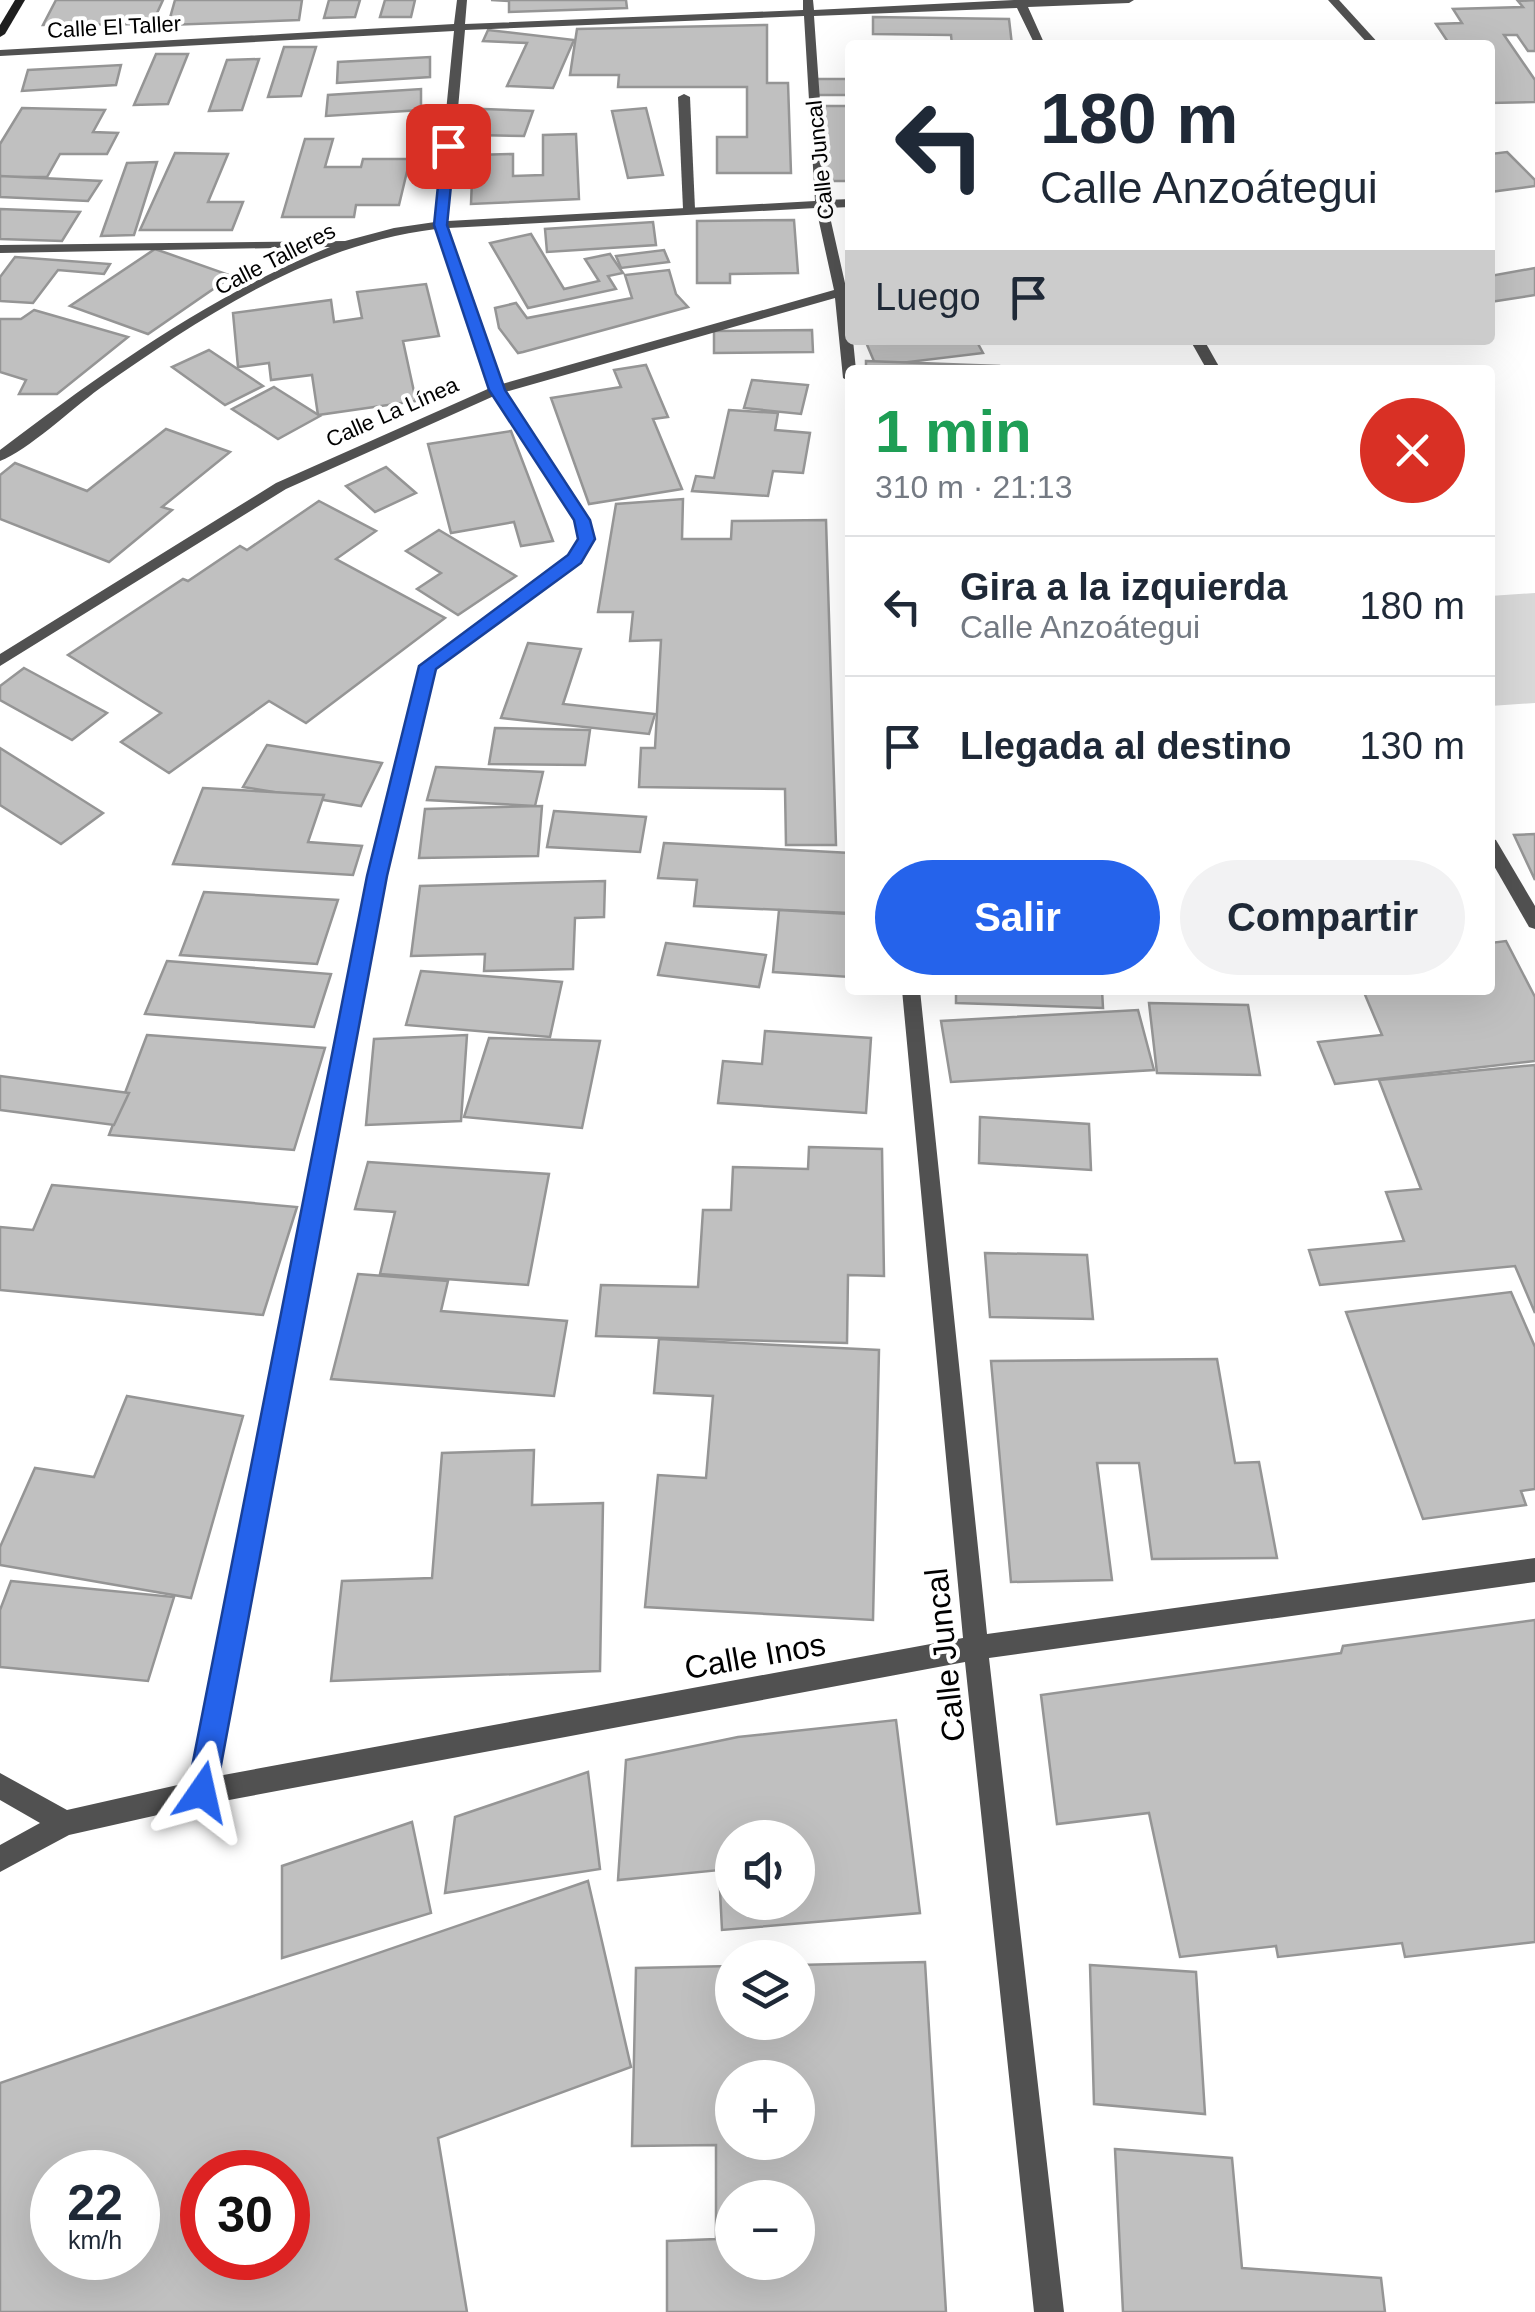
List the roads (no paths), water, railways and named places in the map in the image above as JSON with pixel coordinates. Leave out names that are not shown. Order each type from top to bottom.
[{"type":"main road","points":[[0,34],[20,0]]},
{"type":"street","points":[[202,1792],[377,876],[428,666],[575,559],[587,539],[582,520],[497,390],[440,225],[462,0]]},
{"type":"street","name":"Calle El Taller","points":[[0,54],[808,7],[1129,0]]},
{"type":"street","points":[[1333,0],[1370,40]]},
{"type":"street","points":[[1020,2],[1038,40]]},
{"type":"street","name":"Calle Juncal","points":[[808,7],[821,204],[842,292],[845,324]]},
{"type":"street","points":[[684,97],[689,209]]},
{"type":"street","name":"Calle Talleres","points":[[0,457],[62,409],[166,340],[262,284],[352,242],[440,225],[845,203]]},
{"type":"street","points":[[0,249],[352,242]]},
{"type":"street","name":"Calle La Línea","points":[[0,660],[281,486],[497,390],[842,292]]},
{"type":"street","points":[[1495,852],[1532,911]]},
{"type":"street","name":"Calle Juncal","points":[[911,995],[976,1648],[1049,2312]]},
{"type":"street","name":"Calle Inos","points":[[0,1859],[65,1823],[202,1792],[976,1648],[1535,1570]]},
{"type":"street","points":[[0,1786],[65,1823]]}]
